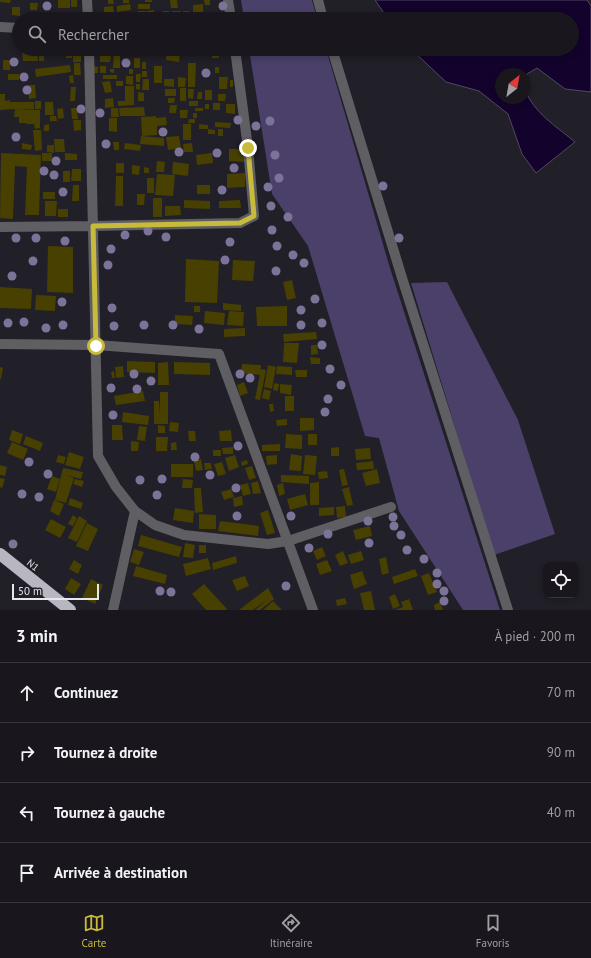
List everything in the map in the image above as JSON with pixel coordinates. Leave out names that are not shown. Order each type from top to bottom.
[{"type":"highway","name":"N1","points":[[0,554],[70,610]]},
{"type":"street","points":[[87,0],[88,12]]},
{"type":"street","points":[[228,0],[230,12]]},
{"type":"street","points":[[318,0],[321,12]]},
{"type":"street","points":[[0,27],[12,28]]},
{"type":"street","points":[[88,56],[98,456],[116,487],[135,511],[155,525],[184,535],[268,544],[288,541],[391,507]]},
{"type":"street","points":[[0,227],[240,223],[254,216],[248,148],[236,56]]},
{"type":"street","points":[[334,56],[403,281],[508,610]]},
{"type":"street","points":[[0,344],[96,346],[219,354],[313,610]]},
{"type":"street","points":[[113,610],[135,511]]},
{"type":"shaded area","points":[[241,0],[312,0],[315,12],[243,12]]},
{"type":"shaded area","points":[[375,0],[587,0],[591,6],[591,92],[565,89],[537,68],[531,72],[531,68],[495,68],[495,104],[479,91],[446,82],[418,56],[579,56],[579,12],[383,12]]},
{"type":"shaded area","points":[[250,56],[328,56],[390,268],[500,610],[463,610],[399,511],[379,438],[365,436],[308,246],[272,194]]},
{"type":"shaded area","points":[[531,101],[540,113],[575,142],[536,173],[522,154],[508,114],[495,104],[531,104]]},
{"type":"shaded area","points":[[447,282],[518,420],[555,534],[494,555],[411,283]]},
{"type":"building","points":[[0,0],[11,0],[10,3],[0,2]]},
{"type":"building","points":[[58,0],[70,0],[70,8],[58,8]]},
{"type":"building","points":[[71,0],[77,0],[77,7],[71,7]]},
{"type":"building","points":[[108,0],[113,0],[114,4],[108,4]]},
{"type":"building","points":[[123,0],[129,0],[129,3],[123,3]]},
{"type":"building","points":[[145,0],[152,0],[152,2],[145,2]]},
{"type":"building","points":[[170,0],[177,0],[178,8],[171,8]]},
{"type":"building","points":[[204,0],[210,0],[210,5],[205,5]]},
{"type":"building","points":[[30,3],[38,3],[37,10],[30,10]]},
{"type":"building","points":[[130,4],[131,10],[117,12],[117,6]]},
{"type":"building","points":[[138,4],[150,4],[150,9],[138,9]]},
{"type":"building","points":[[203,4],[203,12],[193,12],[193,5]]},
{"type":"building","points":[[113,6],[114,12],[104,12],[104,7]]},
{"type":"building","points":[[12,7],[20,7],[20,12],[12,12]]},
{"type":"building","points":[[154,10],[154,12],[146,12]]},
{"type":"building","points":[[23,56],[38,56],[38,61],[23,61]]},
{"type":"building","points":[[39,56],[44,56],[44,61],[39,61]]},
{"type":"building","points":[[66,56],[72,56],[72,58],[66,58]]},
{"type":"building","points":[[73,56],[81,56],[81,62],[73,62]]},
{"type":"building","points":[[100,56],[111,56],[110,62],[100,62]]},
{"type":"building","points":[[114,56],[120,56],[120,68],[113,68]]},
{"type":"building","points":[[166,56],[179,56],[179,62],[166,60]]},
{"type":"building","points":[[212,56],[219,56],[219,58],[212,58]]},
{"type":"building","points":[[134,58],[140,58],[140,68],[134,68]]},
{"type":"building","points":[[3,60],[10,60],[10,70],[3,70]]},
{"type":"building","points":[[142,62],[146,62],[146,69],[142,69]]},
{"type":"building","points":[[74,63],[80,63],[81,75],[74,75]]},
{"type":"building","points":[[188,63],[196,63],[195,87],[188,87]]},
{"type":"building","points":[[70,65],[71,72],[36,77],[35,69]]},
{"type":"building","points":[[94,66],[98,67],[98,73],[94,73]]},
{"type":"building","points":[[100,66],[106,66],[106,73],[100,73]]},
{"type":"building","points":[[154,66],[162,66],[162,83],[154,83]]},
{"type":"building","points":[[215,67],[219,67],[219,73],[215,73]]},
{"type":"building","points":[[110,69],[114,69],[114,73],[110,72]]},
{"type":"building","points":[[129,69],[133,69],[133,74],[129,74]]},
{"type":"building","points":[[142,71],[147,71],[147,77],[142,77]]},
{"type":"building","points":[[8,74],[19,74],[19,80],[8,80]]},
{"type":"building","points":[[136,74],[141,74],[140,82],[136,82]]},
{"type":"building","points":[[73,75],[74,83],[70,83],[69,76]]},
{"type":"building","points":[[103,75],[117,75],[117,79],[103,79]]},
{"type":"building","points":[[126,76],[133,76],[133,85],[126,84]]},
{"type":"building","points":[[178,77],[186,78],[185,87],[178,87]]},
{"type":"building","points":[[219,77],[228,77],[227,89],[219,89]]},
{"type":"building","points":[[143,79],[149,79],[149,90],[142,90]]},
{"type":"building","points":[[164,79],[174,79],[174,87],[164,86]]},
{"type":"building","points":[[230,80],[233,80],[233,87],[230,87]]},
{"type":"building","points":[[110,81],[112,92],[105,93],[102,82]]},
{"type":"building","points":[[116,81],[123,81],[123,86],[116,86]]},
{"type":"building","points":[[136,84],[140,84],[140,90],[136,89]]},
{"type":"building","points":[[28,85],[35,85],[36,98],[29,99]]},
{"type":"building","points":[[125,86],[134,86],[134,105],[118,106],[118,101],[125,101]]},
{"type":"building","points":[[71,87],[76,87],[75,101],[70,101]]},
{"type":"building","points":[[180,88],[186,88],[186,101],[180,101]]},
{"type":"building","points":[[165,89],[176,89],[176,96],[165,96]]},
{"type":"building","points":[[188,89],[194,89],[193,99],[188,98]]},
{"type":"building","points":[[205,90],[212,90],[212,100],[205,100]]},
{"type":"building","points":[[138,92],[144,93],[144,101],[138,101]]},
{"type":"building","points":[[198,92],[202,92],[202,99],[197,99]]},
{"type":"building","points":[[0,94],[5,94],[5,101],[34,102],[34,109],[17,109],[40,110],[40,128],[35,129],[34,124],[19,123],[19,117],[14,117],[15,109],[0,110]]},
{"type":"building","points":[[218,94],[226,94],[225,101],[218,101]]},
{"type":"building","points":[[113,98],[114,107],[105,108],[105,99]]},
{"type":"building","points":[[168,98],[175,98],[174,103],[168,103]]},
{"type":"building","points":[[35,101],[41,101],[41,109],[35,109]]},
{"type":"building","points":[[189,101],[198,101],[198,106],[189,106]]},
{"type":"building","points":[[45,102],[53,102],[54,115],[45,115]]},
{"type":"building","points":[[213,103],[220,103],[220,110],[213,110]]},
{"type":"building","points":[[205,104],[209,104],[209,109],[205,109]]},
{"type":"building","points":[[226,104],[235,104],[235,114],[226,113]]},
{"type":"building","points":[[170,105],[177,105],[176,113],[169,113]]},
{"type":"building","points":[[144,107],[145,116],[120,116],[119,108]]},
{"type":"building","points":[[63,108],[64,118],[58,119],[57,109]]},
{"type":"building","points":[[71,108],[77,108],[78,119],[72,119]]},
{"type":"building","points":[[111,108],[118,108],[119,117],[111,117]]},
{"type":"building","points":[[195,108],[203,108],[203,111],[195,111]]},
{"type":"building","points":[[180,110],[188,110],[187,118],[180,118]]},
{"type":"building","points":[[193,113],[197,113],[197,118],[193,118]]},
{"type":"building","points":[[50,116],[56,116],[57,121],[50,121]]},
{"type":"building","points":[[156,116],[156,118],[166,117],[167,125],[157,126],[157,135],[142,136],[141,117]]},
{"type":"building","points":[[109,118],[117,118],[117,132],[109,131]]},
{"type":"building","points":[[189,119],[195,119],[195,123],[188,123]]},
{"type":"building","points":[[73,120],[81,120],[81,130],[74,131]]},
{"type":"building","points":[[215,122],[231,123],[230,128],[215,127]]},
{"type":"building","points":[[49,124],[49,131],[44,131],[44,125]]},
{"type":"building","points":[[183,124],[191,124],[191,140],[183,140]]},
{"type":"building","points":[[199,124],[208,125],[208,129],[199,129]]},
{"type":"building","points":[[208,129],[215,130],[215,134],[208,134]]},
{"type":"building","points":[[218,129],[223,129],[223,136],[218,136]]},
{"type":"building","points":[[33,130],[41,130],[42,150],[35,151]]},
{"type":"building","points":[[141,136],[164,138],[164,146],[140,144]]},
{"type":"building","points":[[179,136],[181,148],[168,150],[166,137]]},
{"type":"building","points":[[54,139],[64,139],[65,152],[55,152]]},
{"type":"building","points":[[113,142],[119,142],[119,150],[114,150]]},
{"type":"building","points":[[22,143],[32,145],[31,150],[22,149]]},
{"type":"building","points":[[125,143],[141,145],[140,151],[124,149]]},
{"type":"building","points":[[192,143],[193,152],[184,152],[183,144]]},
{"type":"building","points":[[47,145],[54,145],[54,153],[47,152]]},
{"type":"building","points":[[229,149],[245,149],[245,162],[229,161]]},
{"type":"building","points":[[1,153],[41,155],[39,215],[25,215],[27,167],[15,166],[13,219],[0,218]]},
{"type":"building","points":[[42,153],[52,153],[52,161],[42,161]]},
{"type":"building","points":[[65,153],[77,154],[77,160],[65,160]]},
{"type":"building","points":[[212,153],[213,163],[197,165],[196,155]]},
{"type":"building","points":[[157,161],[165,162],[164,172],[156,172]]},
{"type":"building","points":[[173,162],[189,164],[188,176],[172,174]]},
{"type":"building","points":[[116,163],[124,163],[124,173],[116,173]]},
{"type":"building","points":[[132,165],[140,166],[139,175],[132,174]]},
{"type":"building","points":[[144,167],[149,168],[149,173],[144,173]]},
{"type":"building","points":[[72,169],[81,169],[81,181],[71,181]]},
{"type":"building","points":[[63,171],[70,171],[70,182],[63,182]]},
{"type":"building","points":[[245,173],[245,187],[227,188],[227,174]]},
{"type":"building","points":[[157,174],[175,175],[173,196],[155,195]]},
{"type":"building","points":[[116,176],[123,176],[123,206],[115,206]]},
{"type":"building","points":[[147,178],[154,178],[154,193],[147,193]]},
{"type":"building","points":[[73,185],[79,185],[79,201],[72,201]]},
{"type":"building","points":[[197,185],[210,185],[210,194],[197,194]]},
{"type":"building","points":[[43,192],[55,192],[55,199],[43,199]]},
{"type":"building","points":[[137,194],[145,194],[144,205],[137,205]]},
{"type":"building","points":[[153,198],[162,198],[162,217],[153,217]]},
{"type":"building","points":[[184,200],[210,201],[210,209],[184,208]]},
{"type":"building","points":[[240,200],[241,208],[219,208],[219,201]]},
{"type":"building","points":[[45,201],[57,201],[56,216],[45,216]]},
{"type":"building","points":[[165,206],[180,206],[181,215],[165,216]]},
{"type":"building","points":[[58,209],[68,209],[68,217],[58,217]]},
{"type":"building","points":[[48,246],[73,247],[73,293],[47,292]]},
{"type":"building","points":[[186,259],[219,261],[217,303],[185,302]]},
{"type":"building","points":[[233,260],[255,261],[253,281],[232,280]]},
{"type":"building","points":[[292,280],[296,298],[287,300],[283,282]]},
{"type":"building","points":[[0,287],[32,289],[31,309],[0,308]]},
{"type":"building","points":[[36,295],[56,296],[55,311],[35,310]]},
{"type":"building","points":[[223,303],[241,305],[241,311],[223,310]]},
{"type":"building","points":[[194,306],[200,306],[200,312],[194,312]]},
{"type":"building","points":[[287,306],[287,326],[257,326],[256,307]]},
{"type":"building","points":[[205,311],[225,313],[224,325],[204,323]]},
{"type":"building","points":[[229,311],[244,312],[243,326],[227,325]]},
{"type":"building","points":[[175,315],[193,316],[192,325],[175,324]]},
{"type":"building","points":[[245,328],[245,336],[224,337],[224,329]]},
{"type":"building","points":[[316,332],[317,339],[284,342],[283,334]]},
{"type":"building","points":[[284,343],[299,343],[297,363],[283,362]]},
{"type":"building","points":[[311,345],[317,345],[318,354],[311,355]]},
{"type":"building","points":[[310,357],[320,358],[320,364],[311,364]]},
{"type":"building","points":[[127,361],[155,362],[155,373],[127,372]]},
{"type":"building","points":[[168,362],[169,385],[158,385],[158,363]]},
{"type":"building","points":[[174,362],[210,363],[210,375],[174,374]]},
{"type":"building","points":[[242,364],[261,365],[260,375],[241,373]]},
{"type":"building","points":[[268,365],[276,367],[272,389],[264,387]]},
{"type":"building","points":[[123,366],[124,377],[116,378],[115,367]]},
{"type":"building","points":[[277,366],[292,367],[292,375],[276,374]]},
{"type":"building","points":[[0,367],[3,368],[1,379],[0,379]]},
{"type":"building","points":[[261,369],[266,370],[260,400],[255,399]]},
{"type":"building","points":[[295,370],[307,370],[307,377],[296,377]]},
{"type":"building","points":[[114,371],[115,378],[112,378],[111,372]]},
{"type":"building","points":[[244,382],[248,393],[240,396],[237,385]]},
{"type":"building","points":[[274,383],[279,384],[278,391],[273,390]]},
{"type":"building","points":[[280,384],[292,385],[291,395],[280,393]]},
{"type":"building","points":[[264,389],[271,391],[269,400],[262,398]]},
{"type":"building","points":[[143,391],[145,401],[116,405],[114,396]]},
{"type":"building","points":[[160,392],[168,392],[168,424],[154,424],[154,401],[159,401],[160,415]]},
{"type":"building","points":[[285,396],[294,396],[294,411],[285,411]]},
{"type":"building","points":[[269,404],[273,404],[274,411],[270,412]]},
{"type":"building","points":[[123,412],[149,416],[148,425],[122,422]]},
{"type":"building","points":[[300,418],[314,418],[314,430],[300,431]]},
{"type":"building","points":[[287,419],[287,425],[277,426],[276,420]]},
{"type":"building","points":[[170,422],[179,423],[178,432],[169,431]]},
{"type":"building","points":[[112,425],[122,425],[123,440],[112,440]]},
{"type":"building","points":[[158,425],[165,426],[165,433],[158,433]]},
{"type":"building","points":[[139,426],[147,427],[145,441],[137,440]]},
{"type":"building","points":[[12,430],[23,434],[20,444],[9,440]]},
{"type":"building","points":[[231,430],[232,441],[220,441],[219,431]]},
{"type":"building","points":[[188,431],[195,431],[196,441],[189,441]]},
{"type":"building","points":[[286,434],[302,435],[302,449],[285,448]]},
{"type":"building","points":[[308,434],[317,434],[317,445],[308,445]]},
{"type":"building","points":[[26,436],[43,443],[40,451],[23,444]]},
{"type":"building","points":[[156,437],[168,437],[167,451],[156,451]]},
{"type":"building","points":[[131,441],[139,442],[138,451],[131,451]]},
{"type":"building","points":[[12,442],[28,449],[23,460],[7,453]]},
{"type":"building","points":[[176,442],[177,450],[171,450],[171,443]]},
{"type":"building","points":[[280,444],[280,451],[262,451],[262,445]]},
{"type":"building","points":[[233,447],[233,454],[223,454],[222,448]]},
{"type":"building","points":[[339,447],[339,456],[331,456],[331,448]]},
{"type":"building","points":[[370,448],[371,459],[356,460],[355,449]]},
{"type":"building","points":[[213,450],[221,450],[221,456],[213,456]]},
{"type":"building","points":[[69,452],[84,457],[80,469],[65,465]]},
{"type":"building","points":[[291,454],[302,456],[301,471],[289,470]]},
{"type":"building","points":[[58,455],[66,457],[64,464],[56,462]]},
{"type":"building","points":[[235,455],[239,467],[229,471],[225,458]]},
{"type":"building","points":[[277,455],[277,464],[267,465],[266,456]]},
{"type":"building","points":[[305,455],[317,456],[315,475],[303,474]]},
{"type":"building","points":[[201,459],[203,470],[196,471],[194,461]]},
{"type":"building","points":[[247,460],[248,464],[242,466],[241,462]]},
{"type":"building","points":[[373,461],[374,469],[357,470],[356,463]]},
{"type":"building","points":[[222,462],[226,474],[218,476],[214,464]]},
{"type":"building","points":[[204,463],[211,463],[212,469],[205,470]]},
{"type":"building","points":[[171,464],[193,464],[193,477],[171,477]]},
{"type":"building","points":[[0,465],[7,467],[5,476],[0,475]]},
{"type":"building","points":[[252,466],[256,478],[249,480],[245,468]]},
{"type":"building","points":[[63,468],[83,472],[81,479],[65,475],[74,478],[66,503],[55,500]]},
{"type":"building","points":[[344,469],[348,485],[342,486],[339,470]]},
{"type":"building","points":[[377,469],[380,483],[366,486],[362,473]]},
{"type":"building","points":[[327,471],[328,478],[319,479],[318,472]]},
{"type":"building","points":[[281,475],[309,476],[309,484],[281,482]]},
{"type":"building","points":[[52,476],[60,479],[56,492],[47,489]]},
{"type":"building","points":[[0,478],[5,479],[2,488],[0,487]]},
{"type":"building","points":[[75,479],[84,481],[82,487],[73,484]]},
{"type":"building","points":[[183,479],[193,480],[192,488],[182,488]]},
{"type":"building","points":[[258,481],[261,493],[253,494],[251,483]]},
{"type":"building","points":[[319,482],[319,505],[310,505],[310,483]]},
{"type":"building","points":[[248,483],[251,494],[243,496],[240,485]]},
{"type":"building","points":[[283,483],[285,494],[279,496],[277,485]]},
{"type":"building","points":[[349,487],[353,505],[347,506],[342,489]]},
{"type":"building","points":[[194,488],[201,488],[203,512],[195,513]]},
{"type":"building","points":[[231,489],[234,497],[224,500],[221,492]]},
{"type":"building","points":[[305,494],[308,505],[290,510],[287,499]]},
{"type":"building","points":[[242,496],[243,505],[234,507],[233,498]]},
{"type":"building","points":[[70,498],[83,503],[81,509],[68,505]]},
{"type":"building","points":[[54,500],[64,504],[59,516],[50,511]]},
{"type":"building","points":[[345,506],[346,517],[337,518],[336,507]]},
{"type":"building","points":[[334,507],[334,515],[319,516],[319,508]]},
{"type":"building","points":[[175,508],[194,511],[193,523],[173,520]]},
{"type":"building","points":[[268,510],[275,533],[267,535],[260,513]]},
{"type":"building","points":[[199,514],[216,515],[216,529],[199,529]]},
{"type":"building","points":[[73,515],[77,518],[73,526],[68,524]]},
{"type":"building","points":[[79,516],[87,521],[77,542],[68,538]]},
{"type":"building","points":[[51,519],[66,527],[60,538],[45,530]]},
{"type":"building","points":[[220,521],[259,526],[258,536],[218,531]]},
{"type":"building","points":[[87,523],[98,529],[88,551],[76,546]]},
{"type":"building","points":[[370,526],[372,536],[356,540],[353,530]]},
{"type":"building","points":[[141,535],[182,547],[179,557],[138,546]]},
{"type":"building","points":[[185,543],[195,545],[193,558],[183,557]]},
{"type":"building","points":[[199,545],[206,545],[206,553],[199,553]]},
{"type":"building","points":[[322,547],[326,556],[317,560],[313,551]]},
{"type":"building","points":[[134,549],[144,552],[139,565],[130,562]]},
{"type":"building","points":[[343,551],[348,563],[340,566],[335,555]]},
{"type":"building","points":[[361,551],[364,560],[351,564],[348,555]]},
{"type":"building","points":[[236,556],[237,563],[213,570],[212,563]]},
{"type":"building","points":[[386,557],[389,573],[382,575],[379,559]]},
{"type":"building","points":[[208,558],[211,569],[186,576],[183,564]]},
{"type":"building","points":[[74,560],[82,565],[78,574],[69,569]]},
{"type":"building","points":[[327,560],[332,571],[320,575],[316,564]]},
{"type":"building","points":[[136,566],[167,575],[165,584],[133,576]]},
{"type":"building","points":[[415,569],[418,576],[394,584],[392,577]]},
{"type":"building","points":[[362,571],[367,584],[354,589],[350,575]]},
{"type":"building","points":[[429,573],[437,592],[428,595],[421,576]]},
{"type":"building","points":[[245,576],[249,586],[237,591],[232,580]]},
{"type":"building","points":[[71,578],[81,584],[74,595],[65,589]]},
{"type":"building","points":[[91,579],[103,585],[95,604],[82,598]]},
{"type":"building","points":[[204,584],[227,609],[226,610],[206,610],[192,594]]},
{"type":"building","points":[[268,588],[274,599],[260,610],[255,610],[268,599],[253,610],[239,610]]},
{"type":"building","points":[[371,591],[375,610],[364,610],[360,593]]},
{"type":"building","points":[[395,594],[400,606],[393,609],[389,597]]},
{"type":"building","points":[[345,598],[347,604],[337,606],[336,600]]},
{"type":"building","points":[[409,599],[413,610],[395,610],[403,607],[401,602]]},
{"type":"building","points":[[273,601],[282,610],[263,610]]},
{"type":"building","points":[[440,602],[443,610],[435,610],[434,605]]},
{"type":"route","points":[[96,346],[93,226],[240,223],[254,216],[248,148]]}]
